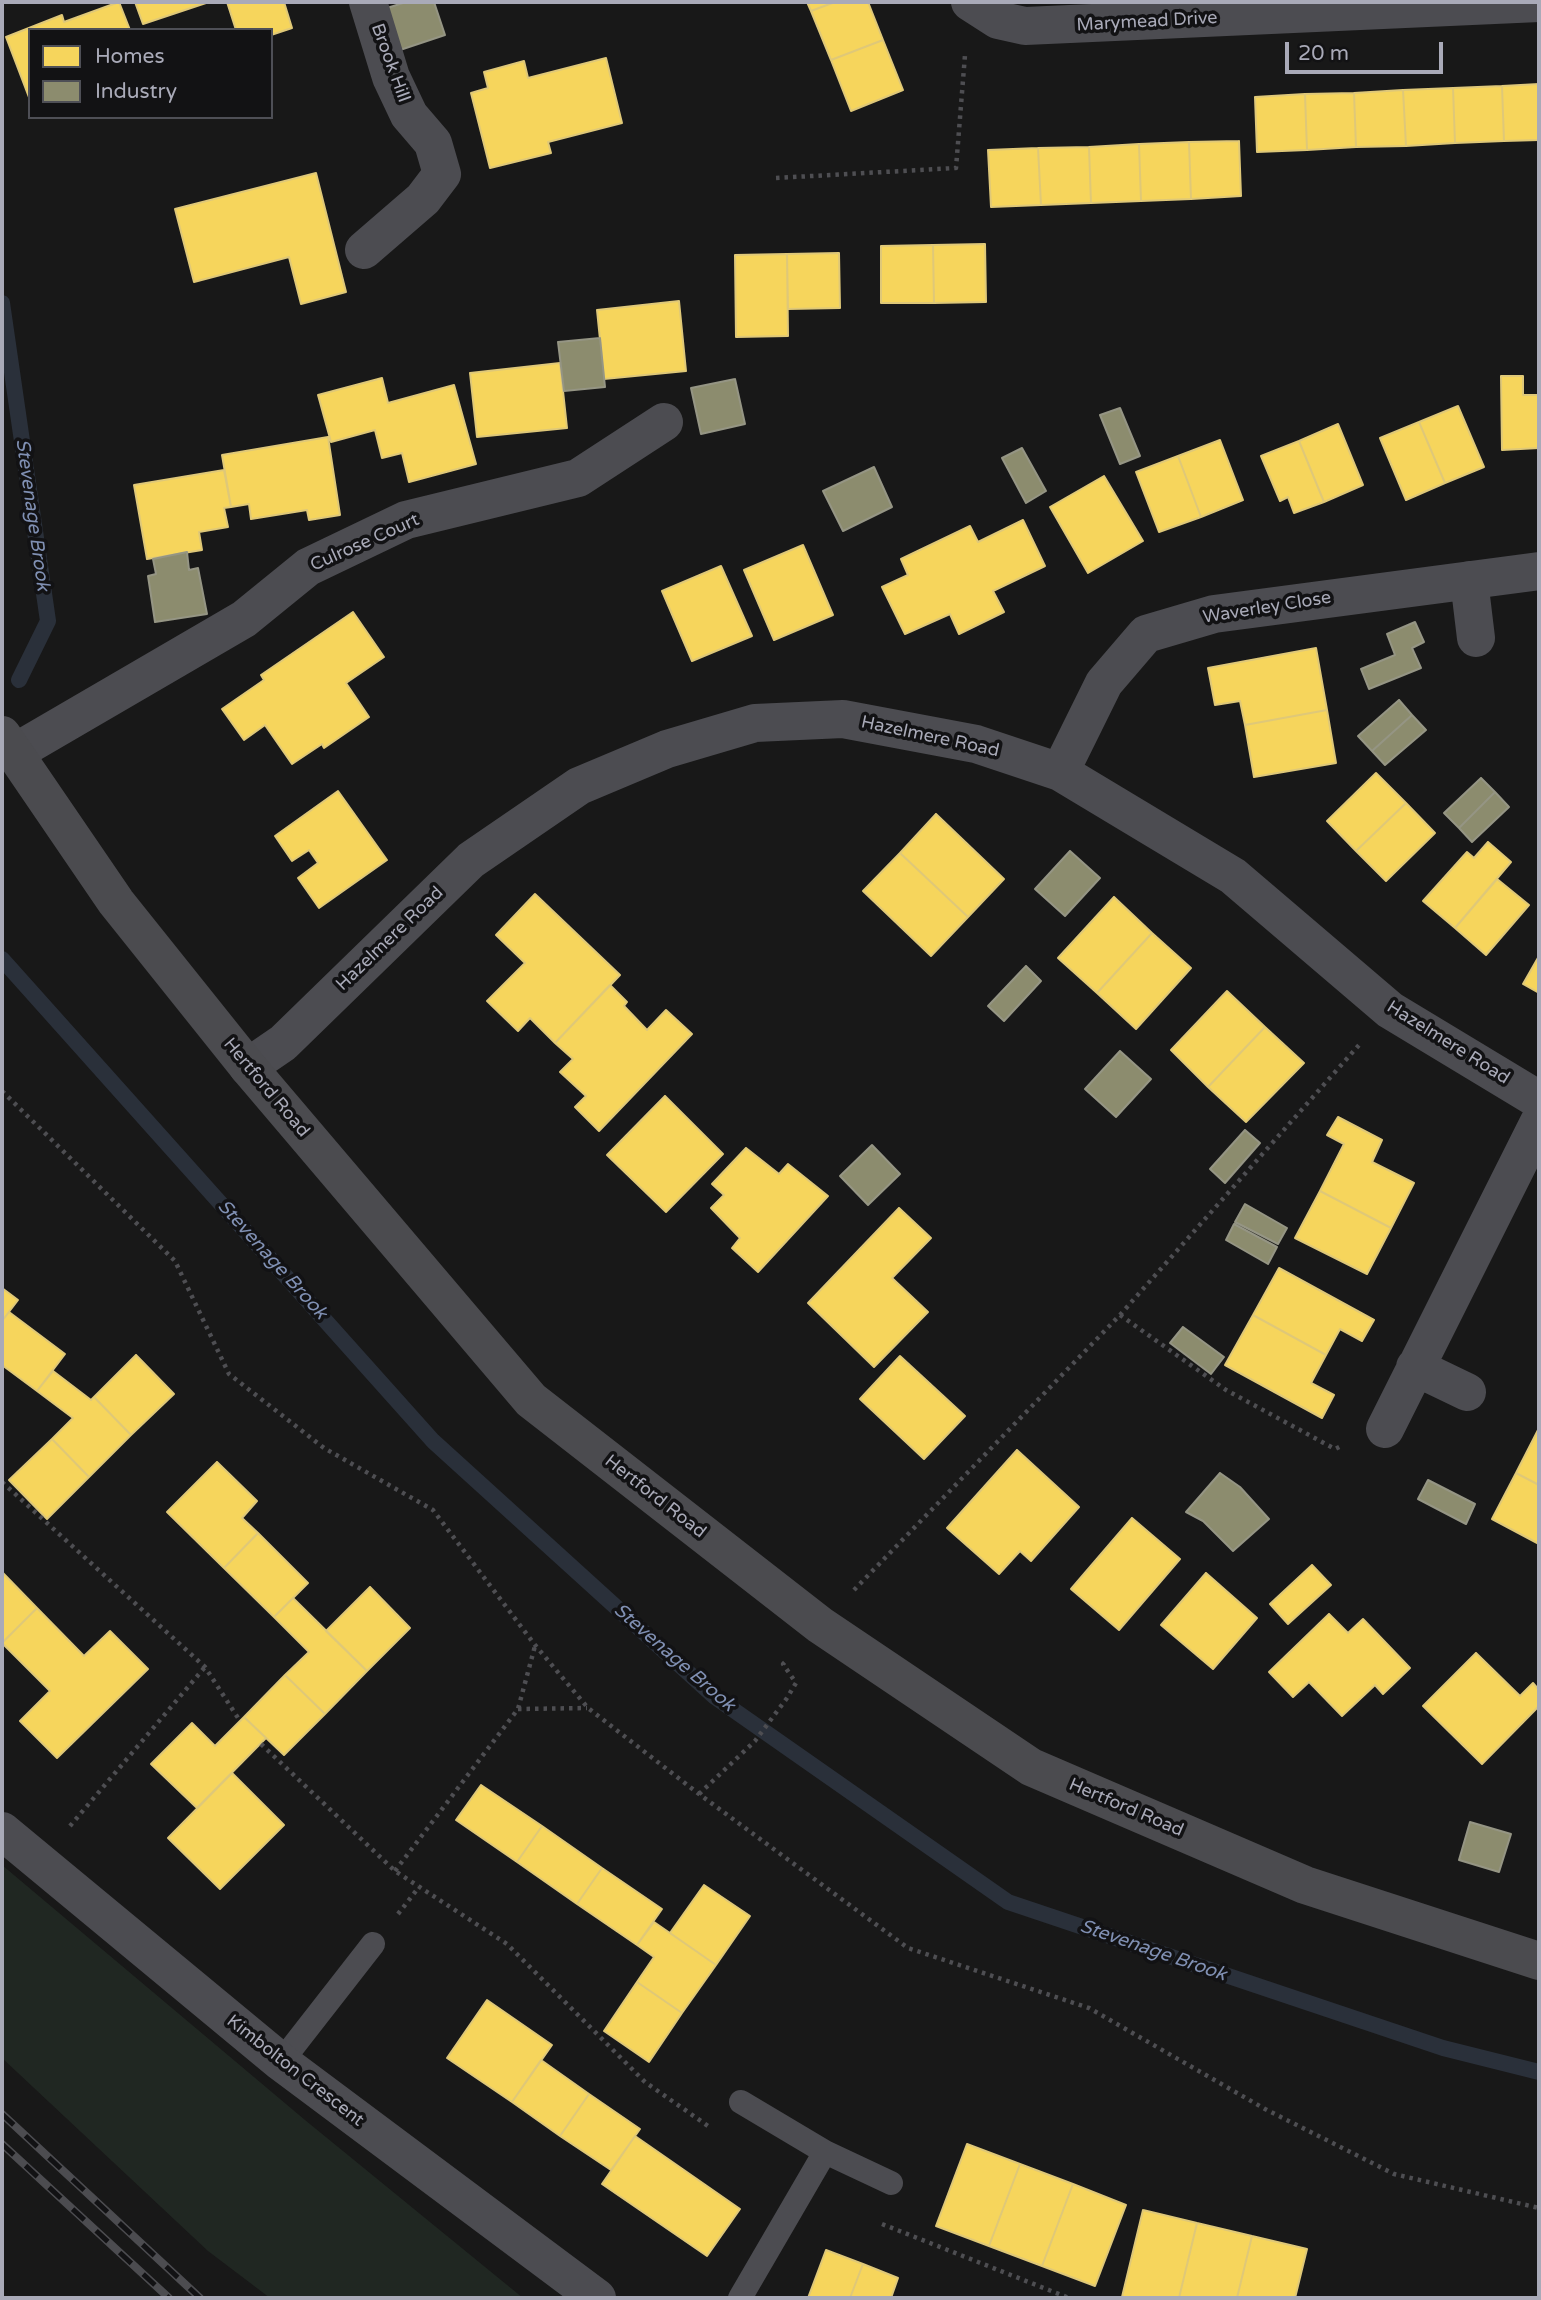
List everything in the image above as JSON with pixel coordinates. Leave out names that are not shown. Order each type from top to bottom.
[{"type":"street","name":"Brook Hill","points":[[364,250],[423,199],[442,174],[433,143],[409,115],[391,77],[368,2]]},
{"type":"street","name":"Marymead Drive","points":[[971,2],[998,20],[1025,26],[1539,3]]},
{"type":"street","name":"Culrose Court","points":[[8,744],[244,619],[308,567],[406,520],[578,478],[664,422]]},
{"type":"street","name":"Waverley Close","points":[[1060,772],[1104,683],[1146,635],[1214,614],[1539,571]]},
{"type":"street","points":[[1469,580],[1476,638]]},
{"type":"street","name":"Hazelmere Road","points":[[248,1067],[283,1043],[471,860],[579,786],[667,749],[755,723],[843,719],[976,744],[1060,772],[1233,876],[1391,1010],[1539,1100]]},
{"type":"street","name":"Hertford Road","points":[[8,744],[116,901],[248,1067],[531,1400],[820,1625],[1031,1767],[1305,1885],[1539,1961]]},
{"type":"street","points":[[1385,1429],[1539,1122]]},
{"type":"street","points":[[1415,1367],[1467,1392]]},
{"type":"street","name":"Kimbolton Crescent","points":[[2,1831],[281,2062],[597,2298]]},
{"type":"lane","points":[[281,2062],[373,1944]]},
{"type":"lane","points":[[741,2102],[825,2152],[891,2183]]},
{"type":"lane","points":[[740,2298],[825,2152]]},
{"type":"path","points":[[776,178],[956,169],[966,43]]},
{"type":"path","points":[[820,1625],[1120,1315],[1391,1010]]},
{"type":"path","points":[[2,1091],[175,1261],[229,1374],[324,1448],[433,1510],[535,1645],[588,1708],[699,1794],[908,1948],[1089,2008],[1265,2109],[1394,2174],[1539,2208]]},
{"type":"path","points":[[1120,1315],[1226,1390],[1335,1449],[1385,1429]]},
{"type":"path","points":[[2,1482],[205,1667],[240,1721]]},
{"type":"path","points":[[395,1871],[518,1709],[535,1645]]},
{"type":"path","points":[[39,1862],[205,1667]]},
{"type":"path","points":[[699,1794],[755,1741],[787,1698]]},
{"type":"path","points":[[518,1709],[588,1708]]},
{"type":"path","points":[[261,1744],[395,1871],[507,1944],[645,2082],[713,2130]]},
{"type":"path","points":[[879,2223],[1069,2298]]},
{"type":"shaded area","points":[[2,1865],[305,2120],[523,2298],[270,2298],[208,2251],[2,2058]]},
{"type":"building: Homes","points":[[119,2],[129,28],[29,28],[62,15],[64,22]]},
{"type":"building: Homes","points":[[135,2],[209,2],[143,24]]},
{"type":"building: Homes","points":[[227,2],[284,2],[292,28],[273,34],[273,28],[235,28]]},
{"type":"building: Homes","points":[[807,2],[835,2],[811,11]]},
{"type":"building: Homes","points":[[835,2],[868,2],[883,40],[831,60],[811,11]]},
{"type":"building: Homes","points":[[28,28],[28,95],[6,37]]},
{"type":"building: Homes","points":[[883,40],[903,90],[851,111],[831,60]]},
{"type":"building: Homes","points":[[606,58],[622,123],[548,142],[551,153],[490,168],[471,93],[488,88],[484,72],[524,61],[528,78]]},
{"type":"building: Homes","points":[[1539,84],[1539,140],[1504,141],[1502,86]]},
{"type":"building: Homes","points":[[1502,86],[1504,141],[1455,143],[1453,88]]},
{"type":"building: Homes","points":[[1453,88],[1455,143],[1406,146],[1403,90]]},
{"type":"building: Homes","points":[[1403,90],[1406,146],[1356,147],[1354,93]]},
{"type":"building: Homes","points":[[1354,93],[1356,147],[1307,150],[1305,94]]},
{"type":"building: Homes","points":[[1305,94],[1307,150],[1257,152],[1255,97]]},
{"type":"building: Homes","points":[[1239,141],[1241,196],[1191,199],[1189,142]]},
{"type":"building: Homes","points":[[1189,142],[1191,199],[1141,201],[1139,144]]},
{"type":"building: Homes","points":[[1139,144],[1141,201],[1091,203],[1089,147]]},
{"type":"building: Homes","points":[[1089,147],[1091,203],[1041,205],[1038,148]]},
{"type":"building: Homes","points":[[1038,148],[1041,205],[991,207],[988,150]]},
{"type":"building: Homes","points":[[316,173],[346,292],[301,304],[289,257],[194,282],[175,209]]},
{"type":"building: Homes","points":[[985,244],[986,302],[934,303],[933,245]]},
{"type":"building: Homes","points":[[933,245],[934,303],[881,303],[881,246]]},
{"type":"building: Homes","points":[[839,253],[840,308],[788,309],[787,254]]},
{"type":"building: Homes","points":[[787,254],[788,336],[736,337],[735,255]]},
{"type":"building: Homes","points":[[679,301],[686,371],[604,379],[597,310]]},
{"type":"building: Homes","points":[[560,363],[567,428],[477,437],[470,373]]},
{"type":"building: Homes","points":[[1501,376],[1523,376],[1523,395],[1539,395],[1539,448],[1502,450]]},
{"type":"building: Homes","points":[[382,378],[388,403],[454,385],[476,464],[409,482],[402,453],[382,458],[375,430],[331,442],[318,395]]},
{"type":"building: Homes","points":[[1458,406],[1484,467],[1445,483],[1419,422]]},
{"type":"building: Homes","points":[[1419,422],[1445,483],[1406,500],[1380,438]]},
{"type":"building: Homes","points":[[1338,424],[1363,485],[1324,502],[1299,441]]},
{"type":"building: Homes","points":[[328,437],[340,515],[309,520],[307,510],[251,519],[249,504],[231,507],[222,455]]},
{"type":"building: Homes","points":[[1220,440],[1243,500],[1201,517],[1178,456]]},
{"type":"building: Homes","points":[[1299,441],[1324,502],[1294,513],[1288,497],[1280,501],[1261,456]]},
{"type":"building: Homes","points":[[1178,456],[1201,517],[1159,532],[1136,472]]},
{"type":"building: Homes","points":[[224,470],[231,507],[224,508],[228,527],[199,532],[202,550],[147,559],[134,485]]},
{"type":"building: Homes","points":[[1104,476],[1143,541],[1088,573],[1050,507]]},
{"type":"building: Homes","points":[[1023,520],[1045,566],[993,591],[1004,612],[959,634],[950,614],[905,634],[882,587],[908,575],[901,559],[970,526],[978,542]]},
{"type":"building: Homes","points":[[803,545],[833,615],[774,640],[744,570]]},
{"type":"building: Homes","points":[[721,566],[752,636],[692,661],[662,591]]},
{"type":"building: Homes","points":[[353,612],[384,657],[346,683],[369,717],[324,748],[322,744],[292,764],[265,725],[244,740],[222,709],[264,680],[261,675]]},
{"type":"building: Homes","points":[[1316,648],[1327,710],[1245,725],[1240,701],[1215,705],[1208,668]]},
{"type":"building: Homes","points":[[1327,710],[1336,763],[1254,777],[1245,725]]},
{"type":"building: Homes","points":[[1376,773],[1406,803],[1356,851],[1327,821]]},
{"type":"building: Homes","points":[[338,791],[387,860],[319,908],[298,878],[318,863],[309,850],[292,861],[275,836]]},
{"type":"building: Homes","points":[[1406,803],[1435,833],[1386,881],[1356,851]]},
{"type":"building: Homes","points":[[936,814],[1004,879],[968,917],[900,853]]},
{"type":"building: Homes","points":[[1488,842],[1511,862],[1455,928],[1423,901],[1467,852],[1474,858]]},
{"type":"building: Homes","points":[[900,853],[968,917],[931,956],[863,891]]},
{"type":"building: Homes","points":[[1497,879],[1529,905],[1486,955],[1455,928]]},
{"type":"building: Homes","points":[[535,894],[620,975],[555,1043],[530,1018],[518,1031],[487,1001],[525,963],[496,935]]},
{"type":"building: Homes","points":[[1114,897],[1152,933],[1097,993],[1058,958]]},
{"type":"building: Homes","points":[[1152,933],[1191,968],[1136,1029],[1097,993]]},
{"type":"building: Homes","points":[[1539,956],[1539,993],[1523,984]]},
{"type":"building: Homes","points":[[610,985],[627,1002],[624,1006],[647,1030],[666,1010],[692,1034],[599,1131],[575,1107],[586,1096],[560,1072],[573,1059],[555,1043]]},
{"type":"building: Homes","points":[[1227,991],[1265,1027],[1208,1087],[1171,1050]]},
{"type":"building: Homes","points":[[1265,1027],[1304,1063],[1246,1122],[1208,1087]]},
{"type":"building: Homes","points":[[665,1096],[723,1154],[666,1212],[607,1155]]},
{"type":"building: Homes","points":[[1338,1117],[1382,1140],[1372,1162],[1414,1183],[1391,1228],[1320,1191],[1344,1144],[1327,1135]]},
{"type":"building: Homes","points":[[746,1148],[779,1174],[788,1164],[828,1196],[758,1272],[732,1248],[740,1238],[711,1208],[724,1195],[712,1184]]},
{"type":"building: Homes","points":[[1320,1191],[1391,1228],[1367,1274],[1295,1238]]},
{"type":"building: Homes","points":[[899,1208],[931,1238],[892,1278],[928,1312],[874,1367],[808,1303]]},
{"type":"building: Homes","points":[[1279,1268],[1374,1320],[1362,1341],[1340,1329],[1326,1355],[1253,1315]]},
{"type":"building: Homes","points":[[2,1288],[18,1300],[2,1321]]},
{"type":"building: Homes","points":[[9,1312],[65,1354],[37,1391],[2,1365],[2,1321]]},
{"type":"building: Homes","points":[[1253,1315],[1326,1355],[1311,1383],[1334,1395],[1322,1418],[1225,1365]]},
{"type":"building: Homes","points":[[136,1355],[174,1394],[131,1435],[94,1397]]},
{"type":"building: Homes","points":[[900,1356],[965,1416],[924,1459],[860,1399]]},
{"type":"building: Homes","points":[[53,1371],[91,1400],[94,1397],[131,1435],[89,1477],[52,1439],[73,1418],[37,1391]]},
{"type":"building: Homes","points":[[1539,1428],[1539,1485],[1516,1473]]},
{"type":"building: Homes","points":[[52,1439],[89,1477],[47,1519],[9,1480]]},
{"type":"building: Homes","points":[[1017,1450],[1079,1507],[1031,1561],[1020,1551],[999,1574],[947,1528]]},
{"type":"building: Homes","points":[[217,1462],[257,1501],[242,1518],[258,1533],[224,1568],[167,1512]]},
{"type":"building: Homes","points":[[1516,1473],[1539,1485],[1539,1544],[1492,1519]]},
{"type":"building: Homes","points":[[1132,1518],[1180,1559],[1119,1630],[1071,1589]]},
{"type":"building: Homes","points":[[258,1533],[308,1583],[274,1617],[224,1568]]},
{"type":"building: Homes","points":[[1312,1565],[1331,1585],[1288,1624],[1270,1604]]},
{"type":"building: Homes","points":[[2,1572],[37,1608],[2,1643]]},
{"type":"building: Homes","points":[[1206,1573],[1257,1618],[1213,1669],[1161,1625]]},
{"type":"building: Homes","points":[[370,1587],[410,1628],[367,1671],[326,1631]]},
{"type":"building: Homes","points":[[293,1598],[367,1671],[325,1714],[285,1675],[309,1652],[274,1617]]},
{"type":"building: Homes","points":[[37,1608],[84,1656],[110,1631],[148,1669],[57,1758],[20,1721],[50,1691],[2,1643]]},
{"type":"building: Homes","points":[[1329,1614],[1348,1633],[1363,1619],[1410,1668],[1383,1694],[1375,1685],[1342,1716],[1309,1682],[1293,1697],[1269,1672]]},
{"type":"building: Homes","points":[[1476,1653],[1520,1696],[1533,1683],[1539,1690],[1539,1706],[1482,1764],[1423,1706]]},
{"type":"building: Homes","points":[[285,1675],[325,1714],[284,1755],[244,1717]]},
{"type":"building: Homes","points":[[244,1717],[266,1738],[197,1808],[151,1764],[192,1723],[215,1746]]},
{"type":"building: Homes","points":[[232,1773],[284,1825],[220,1889],[168,1838]]},
{"type":"building: Homes","points":[[481,1785],[542,1826],[517,1862],[456,1820]]},
{"type":"building: Homes","points":[[542,1826],[602,1868],[577,1904],[517,1862]]},
{"type":"building: Homes","points":[[602,1868],[662,1909],[637,1945],[577,1904]]},
{"type":"building: Homes","points":[[704,1885],[750,1916],[716,1965],[670,1933]]},
{"type":"building: Homes","points":[[654,1922],[716,1965],[682,2013],[637,1982],[654,1957],[637,1945]]},
{"type":"building: Homes","points":[[637,1982],[682,2013],[649,2062],[604,2031]]},
{"type":"building: Homes","points":[[487,2000],[552,2045],[512,2102],[447,2058]]},
{"type":"building: Homes","points":[[541,2060],[589,2094],[560,2136],[512,2102]]},
{"type":"building: Homes","points":[[589,2094],[640,2129],[611,2170],[560,2136]]},
{"type":"building: Homes","points":[[635,2136],[740,2209],[707,2256],[602,2184]]},
{"type":"building: Homes","points":[[967,2144],[1020,2164],[989,2246],[936,2226]]},
{"type":"building: Homes","points":[[1020,2164],[1073,2184],[1042,2266],[989,2246]]},
{"type":"building: Homes","points":[[1073,2184],[1126,2205],[1095,2286],[1042,2266]]},
{"type":"building: Homes","points":[[1143,2210],[1197,2223],[1179,2298],[1122,2297]]},
{"type":"building: Homes","points":[[1197,2223],[1252,2236],[1237,2298],[1179,2298]]},
{"type":"building: Homes","points":[[1252,2236],[1307,2249],[1295,2298],[1237,2298]]},
{"type":"building: Homes","points":[[826,2250],[863,2264],[850,2298],[808,2298]]},
{"type":"building: Homes","points":[[863,2264],[898,2278],[891,2298],[850,2298]]},
{"type":"building: Industry","points":[[406,2],[434,2],[445,35],[397,51],[384,9]]},
{"type":"building: Industry","points":[[600,338],[605,387],[564,391],[558,342]]},
{"type":"building: Industry","points":[[735,379],[745,424],[701,434],[691,388]]},
{"type":"building: Industry","points":[[1120,408],[1140,456],[1120,464],[1100,415]]},
{"type":"building: Industry","points":[[1022,448],[1046,491],[1026,503],[1002,458]]},
{"type":"building: Industry","points":[[874,467],[892,507],[843,531],[823,491]]},
{"type":"building: Industry","points":[[187,552],[189,570],[198,568],[207,614],[155,622],[148,576],[156,574],[153,559]]},
{"type":"building: Industry","points":[[1415,622],[1424,642],[1412,648],[1421,668],[1369,689],[1361,669],[1395,655],[1387,634]]},
{"type":"building: Industry","points":[[1399,700],[1412,715],[1372,751],[1358,736]]},
{"type":"building: Industry","points":[[1412,715],[1426,730],[1385,765],[1372,751]]},
{"type":"building: Industry","points":[[1481,778],[1495,792],[1459,828],[1444,813]]},
{"type":"building: Industry","points":[[1495,792],[1509,807],[1472,842],[1459,828]]},
{"type":"building: Industry","points":[[1070,851],[1100,878],[1065,916],[1035,889]]},
{"type":"building: Industry","points":[[1026,966],[1041,981],[1004,1021],[988,1006]]},
{"type":"building: Industry","points":[[1120,1051],[1151,1079],[1116,1117],[1085,1089]]},
{"type":"building: Industry","points":[[1245,1130],[1260,1143],[1225,1183],[1210,1169]]},
{"type":"building: Industry","points":[[872,1145],[900,1174],[868,1205],[840,1176]]},
{"type":"building: Industry","points":[[1245,1204],[1287,1228],[1278,1244],[1235,1222]]},
{"type":"building: Industry","points":[[1234,1224],[1277,1247],[1268,1264],[1226,1240]]},
{"type":"building: Industry","points":[[1183,1327],[1224,1357],[1211,1374],[1170,1343]]},
{"type":"building: Industry","points":[[1220,1473],[1240,1487],[1269,1519],[1233,1551],[1203,1521],[1186,1512]]},
{"type":"building: Industry","points":[[1428,1480],[1475,1504],[1466,1524],[1418,1499]]},
{"type":"building: Industry","points":[[1470,1822],[1511,1834],[1499,1872],[1459,1860]]},
{"type":"waterway","name":"Stevenage Brook","points":[[2,303],[48,621],[19,680]]},
{"type":"waterway","name":"Stevenage Brook","points":[[2,959],[433,1441],[715,1697],[1008,1902],[1443,2048],[1539,2072]]},
{"type":"railway","points":[[2,2114],[200,2298]]},
{"type":"railway","points":[[2,2144],[169,2298]]}]
